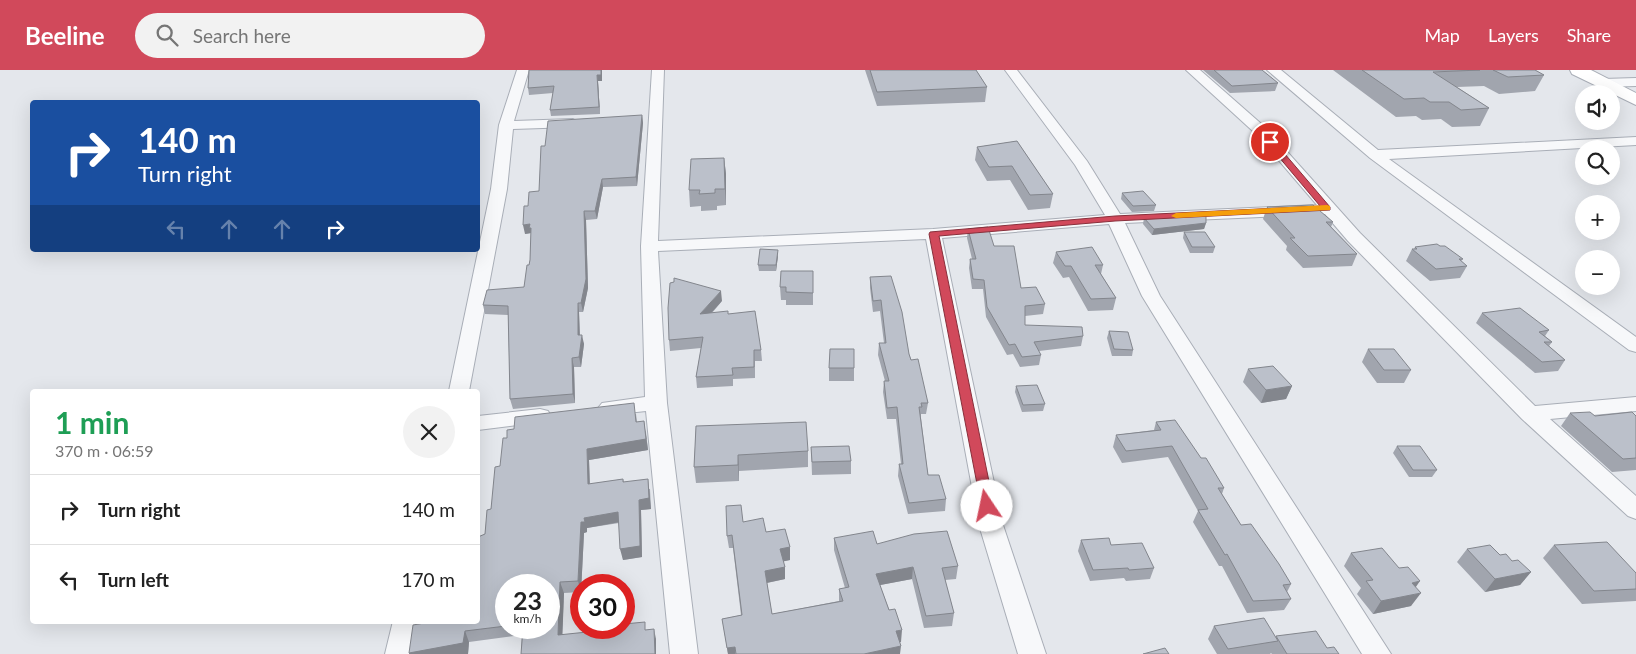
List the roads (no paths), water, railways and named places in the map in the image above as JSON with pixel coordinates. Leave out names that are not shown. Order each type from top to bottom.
[{"type":"street","points":[[459,389],[499,189],[506,125],[523,70]]},
{"type":"street","points":[[658,70],[650,117],[649,246],[656,403],[684,654]]},
{"type":"street","points":[[1011,70],[1082,164],[1115,219],[1151,296],[1377,654]]},
{"type":"street","points":[[1192,70],[1214,87],[1280,152],[1327,208],[1530,414],[1636,510]]},
{"type":"street","points":[[1273,70],[1375,155],[1636,346]]},
{"type":"street","points":[[1578,70],[1636,100]]},
{"type":"street","points":[[1603,83],[1636,82]]},
{"type":"street","points":[[506,125],[582,122]]},
{"type":"street","points":[[1375,155],[1636,141]]},
{"type":"street","points":[[649,246],[934,234],[1115,219],[1327,208]]},
{"type":"street","points":[[934,234],[991,525],[1032,654]]},
{"type":"street","points":[[586,411],[656,403]]},
{"type":"street","points":[[1530,414],[1636,404]]},
{"type":"street","points":[[480,423],[557,414]]},
{"type":"street","points":[[398,654],[405,624]]}]
